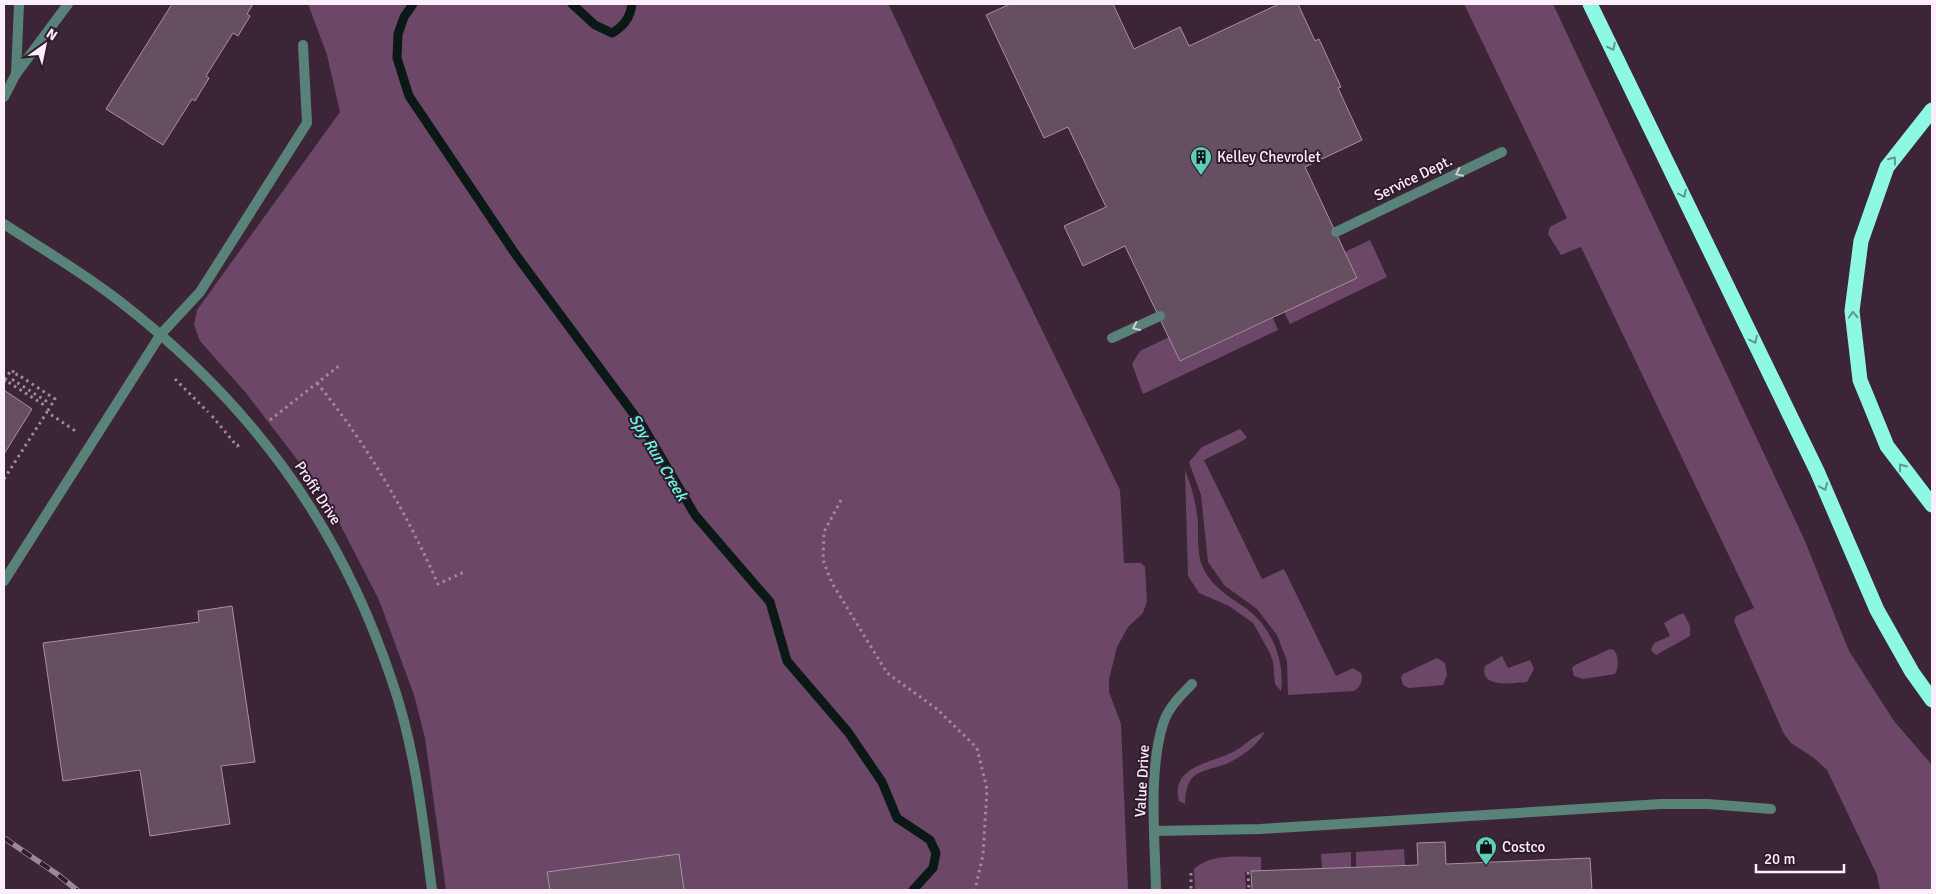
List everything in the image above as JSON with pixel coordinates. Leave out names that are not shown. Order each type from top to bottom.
[{"type":"highway","points":[[1590,4],[1813,462],[1877,610],[1912,672],[1932,700]]},
{"type":"highway","points":[[1932,110],[1888,167],[1861,242],[1852,311],[1860,380],[1887,446],[1932,505]]},
{"type":"street","points":[[16,74],[19,4]]},
{"type":"street","points":[[4,97],[16,74],[68,4]]},
{"type":"street","points":[[4,581],[161,334],[200,292],[307,123],[303,45]]},
{"type":"street","name":"Service Dept.","points":[[1336,232],[1502,152]]},
{"type":"street","name":"Profit Drive","points":[[4,224],[117,298],[194,363],[257,431],[301,489],[338,552],[368,618],[392,679],[417,786],[432,890]]},
{"type":"street","points":[[1112,338],[1160,316]]},
{"type":"street","name":"Value Drive","points":[[1156,890],[1155,787],[1158,745],[1163,723],[1175,701],[1192,684]]},
{"type":"street","points":[[1155,832],[1260,829],[1661,804],[1708,804],[1771,810]]},
{"type":"path","points":[[268,422],[340,365]]},
{"type":"path","points":[[4,479],[44,420],[55,398],[11,370],[4,381],[44,405],[46,401],[13,380],[17,374]]},
{"type":"path","points":[[175,379],[209,413],[237,446],[243,442]]},
{"type":"path","points":[[317,383],[353,430],[396,499],[420,542],[438,584],[464,572]]},
{"type":"path","points":[[47,412],[74,430],[79,422]]},
{"type":"path","points":[[841,500],[824,532],[823,560],[832,583],[887,673],[937,709],[977,748],[988,789],[984,856],[975,890]]},
{"type":"path","points":[[1191,872],[1192,890]]},
{"type":"path","points":[[1248,872],[1249,890]]},
{"type":"shaded area","points":[[308,4],[892,4],[889,5],[986,215],[1120,490],[1124,563],[1141,563],[1145,567],[1147,601],[1143,613],[1128,627],[1117,647],[1109,679],[1109,692],[1121,724],[1128,890],[446,890],[425,738],[414,695],[379,600],[326,497],[246,393],[200,341],[194,325],[197,310],[340,112],[327,55]]},
{"type":"shaded area","points":[[1464,4],[1553,4],[1805,541],[1849,651],[1894,721],[1932,765],[1932,890],[1880,890],[1877,875],[1827,770],[1814,758],[1791,743],[1784,734],[1734,621],[1736,616],[1754,608],[1581,247],[1561,255],[1548,234],[1550,227],[1567,218]]},
{"type":"shaded area","points":[[1370,240],[1387,277],[1290,324],[1284,312],[1357,278],[1345,252]]},
{"type":"shaded area","points":[[1273,318],[1278,330],[1143,394],[1132,364],[1140,351],[1169,337],[1181,361]]},
{"type":"shaded area","points":[[1240,429],[1247,437],[1244,440],[1204,460],[1262,579],[1284,569],[1336,676],[1353,668],[1361,673],[1361,683],[1354,691],[1288,695],[1287,661],[1277,635],[1257,609],[1225,586],[1208,562],[1201,495],[1189,462],[1202,447]]},
{"type":"shaded area","points":[[1185,470],[1196,508],[1199,551],[1203,568],[1217,587],[1256,617],[1270,635],[1279,657],[1282,680],[1281,691],[1275,684],[1273,662],[1270,653],[1253,623],[1229,606],[1199,593],[1188,576]]},
{"type":"shaded area","points":[[1680,614],[1684,614],[1690,626],[1690,636],[1656,655],[1651,650],[1654,643],[1670,636],[1664,623]]},
{"type":"shaded area","points":[[1610,649],[1614,650],[1618,659],[1615,674],[1583,679],[1574,676],[1572,668],[1575,665]]},
{"type":"shaded area","points":[[1502,656],[1508,668],[1530,660],[1534,669],[1527,682],[1499,683],[1487,678],[1484,673],[1485,666]]},
{"type":"shaded area","points":[[1437,658],[1445,663],[1447,675],[1443,685],[1409,688],[1403,685],[1401,677],[1403,674]]},
{"type":"shaded area","points":[[1265,732],[1241,756],[1229,763],[1200,772],[1195,776],[1188,786],[1185,804],[1179,801],[1178,789],[1181,780],[1187,773],[1204,763],[1233,752]]},
{"type":"shaded area","points":[[1404,849],[1405,865],[1356,867],[1356,852]]},
{"type":"shaded area","points":[[1351,852],[1351,867],[1322,869],[1321,854]]},
{"type":"shaded area","points":[[1226,857],[1261,857],[1261,871],[1245,872],[1246,890],[1195,890],[1194,869],[1209,860]]},
{"type":"building","points":[[172,4],[253,4],[247,14],[250,16],[238,36],[233,33],[206,76],[209,78],[195,101],[192,99],[163,145],[106,109]]},
{"type":"building","name":"Kelley Chevrolet","points":[[1010,4],[1113,4],[1134,49],[1180,27],[1189,46],[1279,4],[1298,4],[1315,41],[1319,39],[1341,87],[1338,88],[1362,140],[1305,167],[1357,278],[1180,361],[1125,246],[1083,266],[1064,226],[1106,207],[1068,127],[1044,138],[986,15]]},
{"type":"building","points":[[4,390],[32,409],[4,454]]},
{"type":"building","points":[[232,606],[255,762],[221,766],[230,824],[150,836],[140,770],[63,781],[43,643],[199,622],[198,611]]},
{"type":"building","name":"Costco","points":[[1445,842],[1446,864],[1590,858],[1592,890],[1252,890],[1251,871],[1418,865],[1417,843]]},
{"type":"building","points":[[679,854],[684,890],[550,890],[547,872]]},
{"type":"waterway","name":"Spy Run Creek","points":[[413,4],[404,17],[398,34],[397,58],[409,96],[516,255],[644,428],[695,515],[770,602],[787,661],[848,732],[882,782],[897,818],[930,840],[936,853],[933,868],[913,890]]},
{"type":"waterway","name":"Spy Run Creek","points":[[572,4],[595,25],[612,33],[626,21],[632,4]]},
{"type":"railway","points":[[4,838],[77,890]]},
{"type":"place","name":"Kelley Chevrolet","points":[[1201,176]]},
{"type":"place","name":"Costco","points":[[1486,866]]}]
